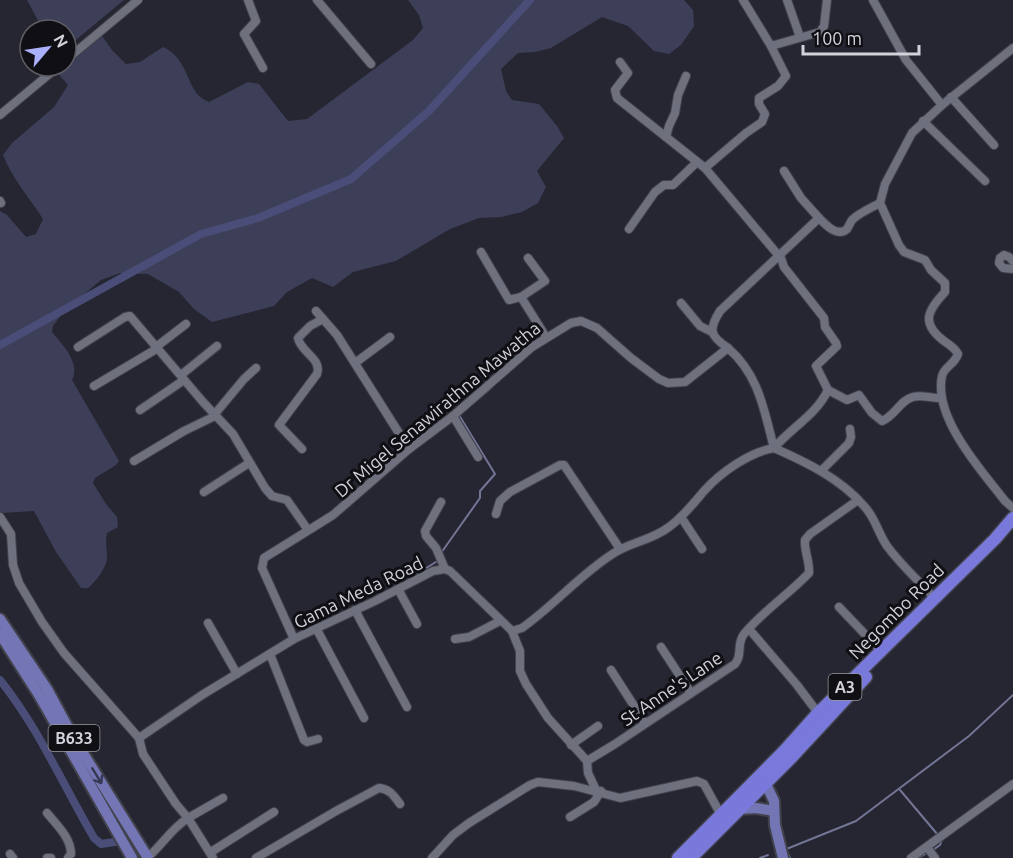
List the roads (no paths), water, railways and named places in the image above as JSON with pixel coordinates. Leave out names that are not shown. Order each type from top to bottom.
[{"type":"highway","name":"Negombo Road","points":[[691,858],[740,809],[818,713],[1013,518]]},
{"type":"highway","name":"Negombo Road","points":[[678,858],[721,815],[762,781],[777,772],[865,677],[996,549],[1013,529]]},
{"type":"main road","name":"B633","points":[[0,619],[47,689],[73,737],[148,858]]},
{"type":"main road","name":"B633","points":[[0,634],[39,695],[132,858]]},
{"type":"main road","points":[[777,772],[775,825],[783,858]]},
{"type":"main road","points":[[762,781],[774,806]]},
{"type":"main road","points":[[740,809],[774,806]]},
{"type":"street","points":[[78,50],[138,0]]},
{"type":"street","points":[[248,0],[256,21],[244,34],[262,68]]},
{"type":"street","points":[[317,0],[371,64]]},
{"type":"street","points":[[705,168],[762,122],[765,114],[759,104],[759,98],[778,86],[786,76],[743,0]]},
{"type":"street","points":[[787,0],[800,37]]},
{"type":"street","points":[[771,46],[820,32],[824,26],[827,0]]},
{"type":"street","points":[[873,0],[906,60],[942,105]]},
{"type":"street","points":[[1013,48],[951,97],[912,133],[885,184],[880,203],[904,252],[925,260],[945,283],[945,292],[934,303],[928,318],[933,330],[958,354],[956,361],[946,368],[942,375],[942,399],[955,432],[1005,501],[1013,508]]},
{"type":"street","points":[[621,62],[628,73],[615,90],[617,98],[705,168],[780,255],[784,267],[824,318],[825,327],[837,346],[816,366],[828,390],[847,400],[859,395],[872,413],[882,421],[890,418],[908,399],[914,396],[942,399]]},
{"type":"street","points":[[666,137],[686,76]]},
{"type":"street","points":[[0,115],[45,78]]},
{"type":"street","points":[[951,97],[994,145]]},
{"type":"street","points":[[923,121],[985,181]]},
{"type":"street","points":[[629,229],[655,192],[664,185],[673,184],[696,163]]},
{"type":"street","points":[[784,171],[801,198],[832,230],[839,232],[847,228],[850,222],[880,203]]},
{"type":"street","points":[[712,332],[712,323],[720,311],[819,218]]},
{"type":"street","points":[[481,252],[509,300],[522,297],[545,280],[528,258]]},
{"type":"street","points":[[1013,261],[1004,255],[1000,258],[999,263],[1003,268],[1013,269]]},
{"type":"street","points":[[522,297],[546,337]]},
{"type":"street","points":[[681,303],[700,326],[712,332],[745,365],[754,380],[774,447],[821,471],[858,500],[871,514],[888,547],[934,598]]},
{"type":"street","points":[[316,311],[337,335],[409,449]]},
{"type":"street","points":[[78,347],[129,315],[214,415],[233,434],[265,488],[272,496],[287,500],[308,530]]},
{"type":"street","points":[[303,449],[279,426],[291,407],[307,390],[319,368],[299,344],[298,339],[310,326],[323,319]]},
{"type":"street","name":"Dr Migel Senawirathna Mawatha","points":[[294,639],[262,568],[264,558],[333,515],[409,449],[453,416],[546,337],[571,323],[587,322],[659,379],[678,384],[692,378],[728,348]]},
{"type":"street","points":[[93,386],[157,348],[186,324]]},
{"type":"street","points":[[355,363],[390,337]]},
{"type":"street","points":[[140,410],[182,378],[217,346]]},
{"type":"street","points":[[134,461],[214,415],[256,368]]},
{"type":"street","points":[[599,791],[588,772],[587,760],[548,718],[526,684],[520,671],[520,651],[512,631],[534,620],[601,561],[620,549],[650,539],[667,529],[722,475],[739,463],[774,447],[816,409],[828,390]]},
{"type":"street","points":[[453,416],[478,457]]},
{"type":"street","points":[[821,471],[849,443],[850,429]]},
{"type":"street","points":[[204,492],[249,463]]},
{"type":"street","points":[[496,514],[500,501],[510,492],[564,465],[620,549]]},
{"type":"street","name":"St Anne's Lane","points":[[587,760],[735,664],[739,657],[739,642],[749,629],[762,614],[809,573],[810,566],[804,547],[805,540],[858,500]]},
{"type":"street","points":[[441,502],[425,531],[426,536],[436,548],[445,569]]},
{"type":"street","points":[[0,517],[11,534],[13,566],[19,583],[42,622],[71,662],[140,739],[143,754],[212,855],[274,812]]},
{"type":"street","points":[[681,517],[702,549]]},
{"type":"street","name":"Gama Meda Road","points":[[140,739],[173,713],[294,639],[433,571],[445,569],[450,571],[512,631]]},
{"type":"street","points":[[398,590],[417,624]]},
{"type":"street","points":[[839,607],[881,651]]},
{"type":"street","points":[[355,610],[407,707]]},
{"type":"street","points":[[455,639],[469,637],[500,621]]},
{"type":"street","points":[[208,623],[237,674]]},
{"type":"street","points":[[316,628],[364,718]]},
{"type":"street","points":[[749,629],[818,713]]},
{"type":"street","points":[[661,647],[691,693]]},
{"type":"street","points":[[270,654],[304,740],[307,742],[318,739]]},
{"type":"street","points":[[611,670],[645,723]]},
{"type":"street","points":[[571,745],[598,726]]},
{"type":"street","points":[[432,858],[453,834],[538,782],[599,791],[620,798],[697,781],[704,784],[721,815]]},
{"type":"street","points":[[910,858],[1013,784]]},
{"type":"street","points":[[256,858],[336,810],[379,788],[386,789],[393,794],[400,804]]},
{"type":"street","points":[[570,817],[594,802],[599,791]]},
{"type":"street","points":[[148,858],[177,825],[223,798]]},
{"type":"street","points":[[47,813],[63,832],[70,845],[71,855],[68,858]]},
{"type":"street","points":[[927,847],[935,858]]},
{"type":"waterway","points":[[0,345],[201,234],[258,218],[351,179],[429,111],[530,0]]},
{"type":"waterway","points":[[441,553],[480,498],[480,491],[495,474],[459,415],[490,389]]},
{"type":"waterway","points":[[404,582],[439,560]]},
{"type":"waterway","points":[[0,680],[38,737],[94,838],[101,844],[115,842]]},
{"type":"waterway","points":[[784,850],[856,821],[969,736],[1013,695]]},
{"type":"waterway","points":[[900,790],[938,835]]},
{"type":"waterway","points":[[933,850],[940,845],[942,840]]},
{"type":"waterway","points":[[786,849],[790,858]]},
{"type":"waterway","points":[[918,858],[927,853]]},
{"type":"waterway","points":[[760,858],[768,855]]}]
